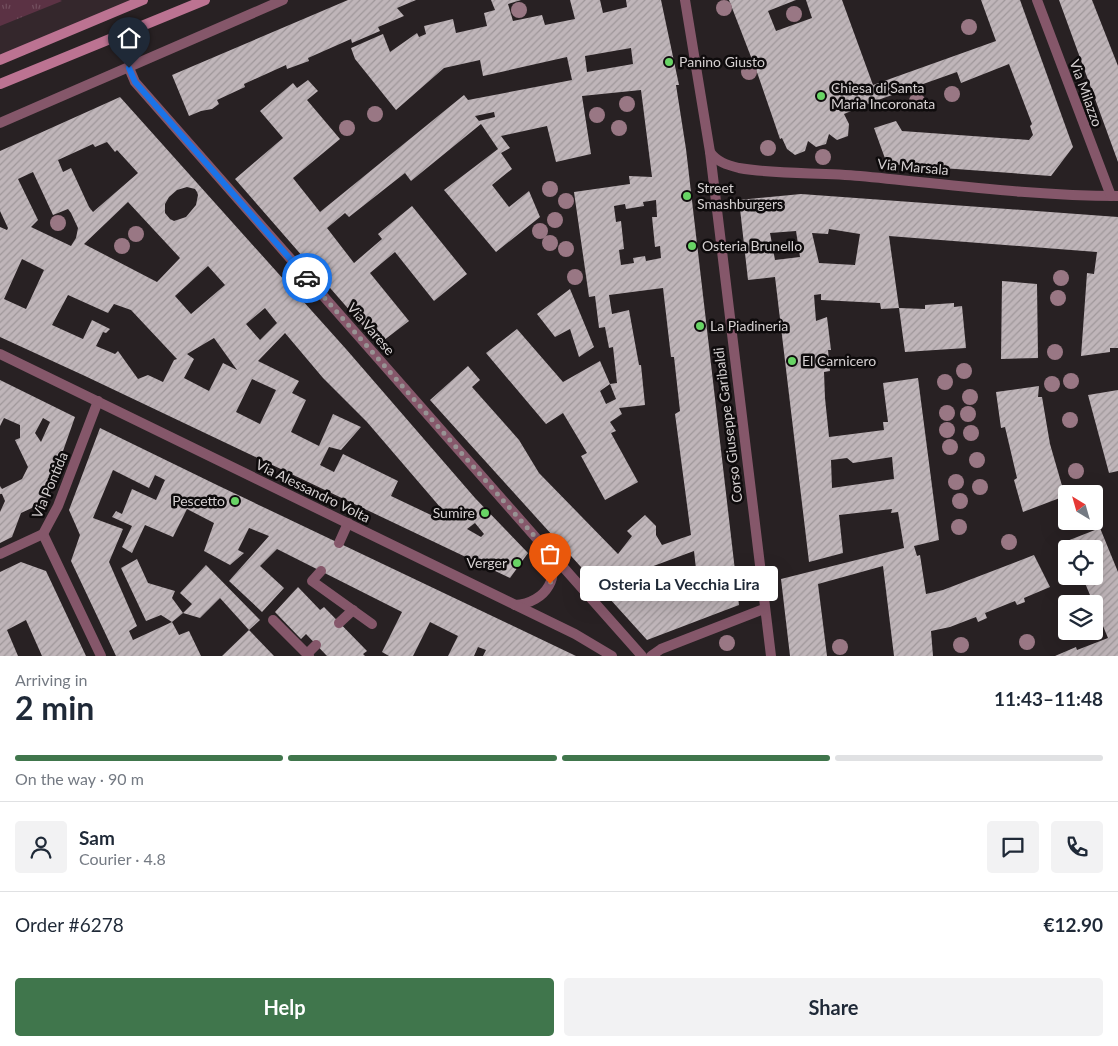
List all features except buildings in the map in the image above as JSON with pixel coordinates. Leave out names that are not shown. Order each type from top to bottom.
[{"type":"main road","points":[[0,60],[142,0]]},
{"type":"main road","points":[[0,84],[205,0]]},
{"type":"street","points":[[0,123],[283,0]]},
{"type":"street","name":"Corso Giuseppe Garibaldi","points":[[685,0],[710,152],[771,656]]},
{"type":"street","name":"Via Milazzo","points":[[1036,0],[1114,196]]},
{"type":"street","name":"Via Varese","points":[[129,68],[135,82],[537,538],[551,556],[553,563],[564,568],[642,656]]},
{"type":"street","name":"Via Marsala","points":[[710,152],[716,159],[728,164],[772,173],[857,176],[1046,193],[1114,196]]},
{"type":"street","name":"Via Alessandro Volta","points":[[0,354],[575,634],[612,656]]},
{"type":"street","name":"Via Pontida","points":[[0,554],[43,534],[58,506],[98,401]]},
{"type":"street","points":[[339,543],[348,523]]},
{"type":"street","points":[[43,534],[101,656]]},
{"type":"street","points":[[515,605],[535,600],[547,590],[552,578],[553,563]]},
{"type":"street","points":[[321,571],[312,582],[372,624]]},
{"type":"street","points":[[339,623],[353,610]]},
{"type":"street","points":[[651,656],[661,649],[764,610]]},
{"type":"street","points":[[273,620],[308,655],[316,645]]},
{"type":"shaded area","points":[[0,0],[138,0],[0,59]]},
{"type":"green space","points":[[0,0],[60,0],[62,1],[0,26]]},
{"type":"way so far","points":[[307,278],[545,548],[551,556],[553,563],[550,584]]},
{"type":"place","name":"Panino Giusto","points":[[669,62]]},
{"type":"place","name":"Chiesa di Santa Maria Incoronata","points":[[821,96]]},
{"type":"place","name":"Street Smashburgers","points":[[687,196]]},
{"type":"place","name":"Osteria Brunello","points":[[692,246]]},
{"type":"place","name":"La Piadineria","points":[[700,326]]},
{"type":"place","name":"El Carnicero","points":[[792,361]]},
{"type":"place","name":"Pescetto","points":[[235,501]]},
{"type":"place","name":"Sumire","points":[[485,513]]},
{"type":"place","name":"Verger","points":[[517,563]]},
{"type":"place","name":"Osteria La Vecchia Lira","points":[[550,584]]},
{"type":"route","points":[[129,68],[135,82],[307,278]]}]
